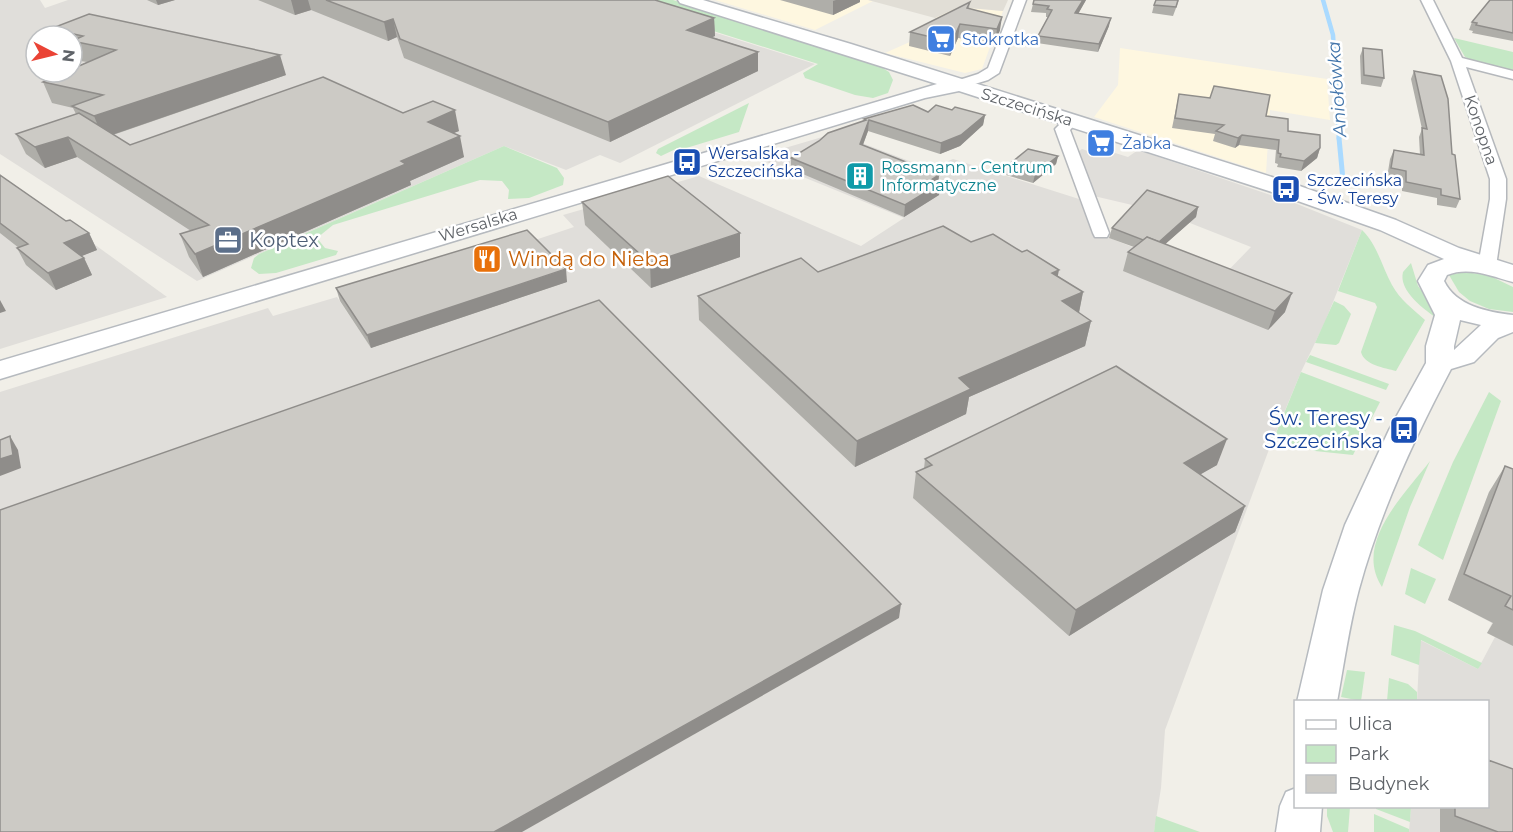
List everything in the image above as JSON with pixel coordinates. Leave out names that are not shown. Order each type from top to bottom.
[{"type":"street","name":"Szczecińska","points":[[686,0],[1286,189],[1367,218],[1487,266]]},
{"type":"street","points":[[958,85],[983,77],[994,70],[1020,0]]},
{"type":"street","name":"Konopna","points":[[1427,0],[1457,61],[1498,179],[1498,199],[1487,266]]},
{"type":"street","points":[[1457,61],[1513,75]]},
{"type":"street","points":[[888,63],[898,72],[902,80],[901,89],[892,101]]},
{"type":"street","name":"Wersalska","points":[[0,370],[892,101],[958,85]]},
{"type":"street","points":[[1071,121],[1062,129],[1101,233]]},
{"type":"street","name":"Szczecińska","points":[[1367,218],[1405,243],[1420,257],[1436,285]]},
{"type":"street","points":[[1317,700],[1341,590],[1362,525],[1399,440],[1440,363],[1440,346],[1448,315],[1436,285],[1437,270],[1449,265],[1487,266],[1513,274]]},
{"type":"street","points":[[1436,285],[1470,313],[1513,323]]},
{"type":"street","points":[[1440,363],[1464,356],[1491,330],[1513,323]]},
{"type":"street","points":[[1298,832],[1301,808]]},
{"type":"shaded area","points":[[0,0],[40,0],[45,8],[68,0],[612,0],[815,64],[620,163],[600,155],[566,170],[504,146],[197,281],[0,154]]},
{"type":"shaded area","points":[[715,0],[868,0],[873,1],[815,30]]},
{"type":"shaded area","points":[[868,0],[1008,0],[1003,11],[958,7],[935,18]]},
{"type":"shaded area","points":[[958,7],[1003,11],[982,69],[965,73],[885,53],[950,24],[935,18]]},
{"type":"shaded area","points":[[1120,48],[1327,79],[1330,120],[1270,110],[1266,173],[1094,117],[1118,85]]},
{"type":"shaded area","points":[[836,133],[930,169],[953,159],[1079,199],[1092,231],[1218,281],[1251,247],[1162,212],[1094,196],[1078,152],[1082,149],[1106,157],[1112,152],[1128,157],[1138,150],[1297,204],[1362,230],[1325,322],[1271,444],[1165,730],[1161,788],[1154,832],[0,832],[0,392],[268,308],[273,316],[337,297],[371,348],[567,282],[529,242],[574,227],[563,215],[699,176],[861,246],[904,218],[754,157]]},
{"type":"shaded area","points":[[0,176],[167,297],[0,349]]},
{"type":"shaded area","points":[[1489,492],[1513,502],[1513,832],[1409,832],[1411,808],[1489,808],[1489,700],[1417,700],[1420,640],[1478,669],[1495,637],[1487,633],[1492,623],[1448,600]]},
{"type":"green space","points":[[615,0],[673,0],[830,48],[881,67],[889,72],[893,80],[888,93],[873,98],[855,95],[805,78],[803,73],[818,64]]},
{"type":"green space","points":[[1454,38],[1513,52],[1513,73],[1483,65],[1465,57]]},
{"type":"green space","points":[[749,103],[739,132],[683,149],[680,147],[661,156],[656,153],[658,149]]},
{"type":"green space","points":[[504,146],[557,168],[564,178],[563,185],[529,198],[508,199],[509,190],[502,181],[480,180],[333,225],[317,238],[325,248],[338,251],[336,255],[276,273],[259,274],[251,268],[254,258],[259,254]]},
{"type":"green space","points":[[1362,230],[1375,249],[1395,290],[1425,320],[1396,371],[1370,363],[1361,352],[1377,307],[1375,303],[1338,291]]},
{"type":"green space","points":[[1411,263],[1418,286],[1434,307],[1438,319],[1426,311],[1408,293],[1403,272]]},
{"type":"green space","points":[[1464,272],[1488,275],[1513,287],[1513,312],[1489,309],[1470,301],[1459,292],[1449,275]]},
{"type":"green space","points":[[1334,301],[1344,306],[1351,314],[1339,343],[1336,345],[1315,343]]},
{"type":"green space","points":[[1310,355],[1389,384],[1386,390],[1306,362]]},
{"type":"green space","points":[[1301,372],[1380,402],[1353,455],[1315,451],[1274,438]]},
{"type":"green space","points":[[1489,392],[1501,401],[1443,560],[1418,545],[1453,462]]},
{"type":"green space","points":[[1430,461],[1410,507],[1382,587],[1375,570],[1374,553],[1378,536],[1396,504]]},
{"type":"green space","points":[[1411,568],[1436,579],[1425,604],[1405,594]]},
{"type":"green space","points":[[1394,625],[1415,631],[1482,663],[1478,669],[1421,640],[1419,665],[1391,655]]},
{"type":"green space","points":[[1347,670],[1365,672],[1361,700],[1341,697]]},
{"type":"green space","points":[[1389,678],[1408,684],[1417,692],[1417,700],[1387,700]]},
{"type":"green space","points":[[1327,808],[1350,808],[1348,832],[1333,832],[1327,816]]},
{"type":"green space","points":[[1411,808],[1410,822],[1376,809]]},
{"type":"green space","points":[[1374,814],[1409,829],[1409,832],[1374,832]]},
{"type":"green space","points":[[1156,816],[1200,832],[1154,832]]},
{"type":"building","points":[[326,0],[655,0],[714,18],[687,30],[758,52],[608,122],[400,39],[393,19],[384,22]]},
{"type":"building","points":[[1034,0],[1083,0],[1075,13],[1111,18],[1099,44],[1038,36],[1052,10],[1047,9],[1049,6],[1033,4]]},
{"type":"building","points":[[1156,0],[1178,0],[1176,7],[1154,5]]},
{"type":"building","points":[[1490,0],[1513,0],[1513,33],[1476,25],[1477,23],[1472,22]]},
{"type":"building","points":[[970,2],[967,8],[1002,17],[997,29],[960,24],[952,42],[910,32]]},
{"type":"building","points":[[89,14],[280,55],[94,116],[72,106],[103,95],[52,84],[84,84],[84,64],[116,50],[84,43],[84,24],[63,24]]},
{"type":"building","points":[[1363,48],[1382,50],[1384,78],[1364,75]]},
{"type":"building","points":[[1414,71],[1441,76],[1448,99],[1452,154],[1455,155],[1460,199],[1441,195],[1441,189],[1406,182],[1406,171],[1391,168],[1394,150],[1424,155],[1422,128],[1427,129]]},
{"type":"building","points":[[323,77],[403,113],[433,101],[455,110],[428,122],[460,136],[401,161],[406,164],[195,254],[180,234],[209,225],[68,137],[35,147],[16,134],[79,113],[130,145]]},
{"type":"building","points":[[1214,86],[1270,95],[1266,116],[1288,119],[1288,131],[1320,135],[1320,148],[1304,161],[1280,157],[1279,140],[1242,135],[1238,138],[1216,131],[1224,125],[1175,118],[1179,94],[1210,98]]},
{"type":"building","points":[[913,105],[928,112],[936,105],[952,110],[955,107],[985,115],[961,135],[941,143],[869,120],[860,144],[939,175],[931,180],[941,183],[905,205],[791,158],[828,133],[866,120],[864,119]]},
{"type":"building","points":[[1028,149],[1058,156],[1035,174],[1007,166]]},
{"type":"building","points":[[0,175],[66,221],[70,220],[89,233],[64,243],[84,258],[48,273],[17,248],[28,244],[0,223]]},
{"type":"building","points":[[668,176],[740,233],[650,263],[582,202]]},
{"type":"building","points":[[1147,190],[1198,207],[1159,242],[1147,237],[1143,240],[1112,228]]},
{"type":"building","points":[[943,226],[971,242],[993,234],[1022,252],[1027,250],[1059,270],[1052,273],[1083,292],[1062,301],[1091,321],[959,378],[971,389],[857,441],[698,296],[801,258],[818,272]]},
{"type":"building","points":[[527,230],[566,269],[367,335],[336,288]]},
{"type":"building","points":[[1147,237],[1292,293],[1275,311],[1128,252]]},
{"type":"building","points":[[599,300],[901,604],[494,832],[0,832],[0,510]]},
{"type":"building","points":[[1116,366],[1227,439],[1184,463],[1245,506],[1076,610],[916,472],[932,465],[925,459]]},
{"type":"building","points":[[10,436],[13,455],[0,459],[0,440]]},
{"type":"building","points":[[1505,466],[1513,469],[1513,610],[1505,606],[1511,596],[1464,574]]},
{"type":"building","points":[[1489,760],[1513,769],[1513,832],[1498,832],[1455,816],[1455,808],[1489,808]]},
{"type":"waterway","name":"Aniołówka","points":[[1323,0],[1333,35],[1339,139]]},
{"type":"waterway","name":"Aniołówka","points":[[1339,138],[1343,180]]},
{"type":"place","name":"Stokrotka","points":[[941,39]]},
{"type":"place","name":"Żabka","points":[[1101,143]]},
{"type":"place","name":"Wersalska - Szczecińska","points":[[687,162]]},
{"type":"place","name":"Rossmann - Centrum Informatyczne","points":[[860,176]]},
{"type":"place","name":"Szczecińska - Św. Teresy","points":[[1286,189]]},
{"type":"place","name":"Koptex","points":[[228,240]]},
{"type":"place","name":"Windą do Nieba","points":[[487,259]]},
{"type":"place","name":"Św. Teresy - Szczecińska","points":[[1404,430]]}]
